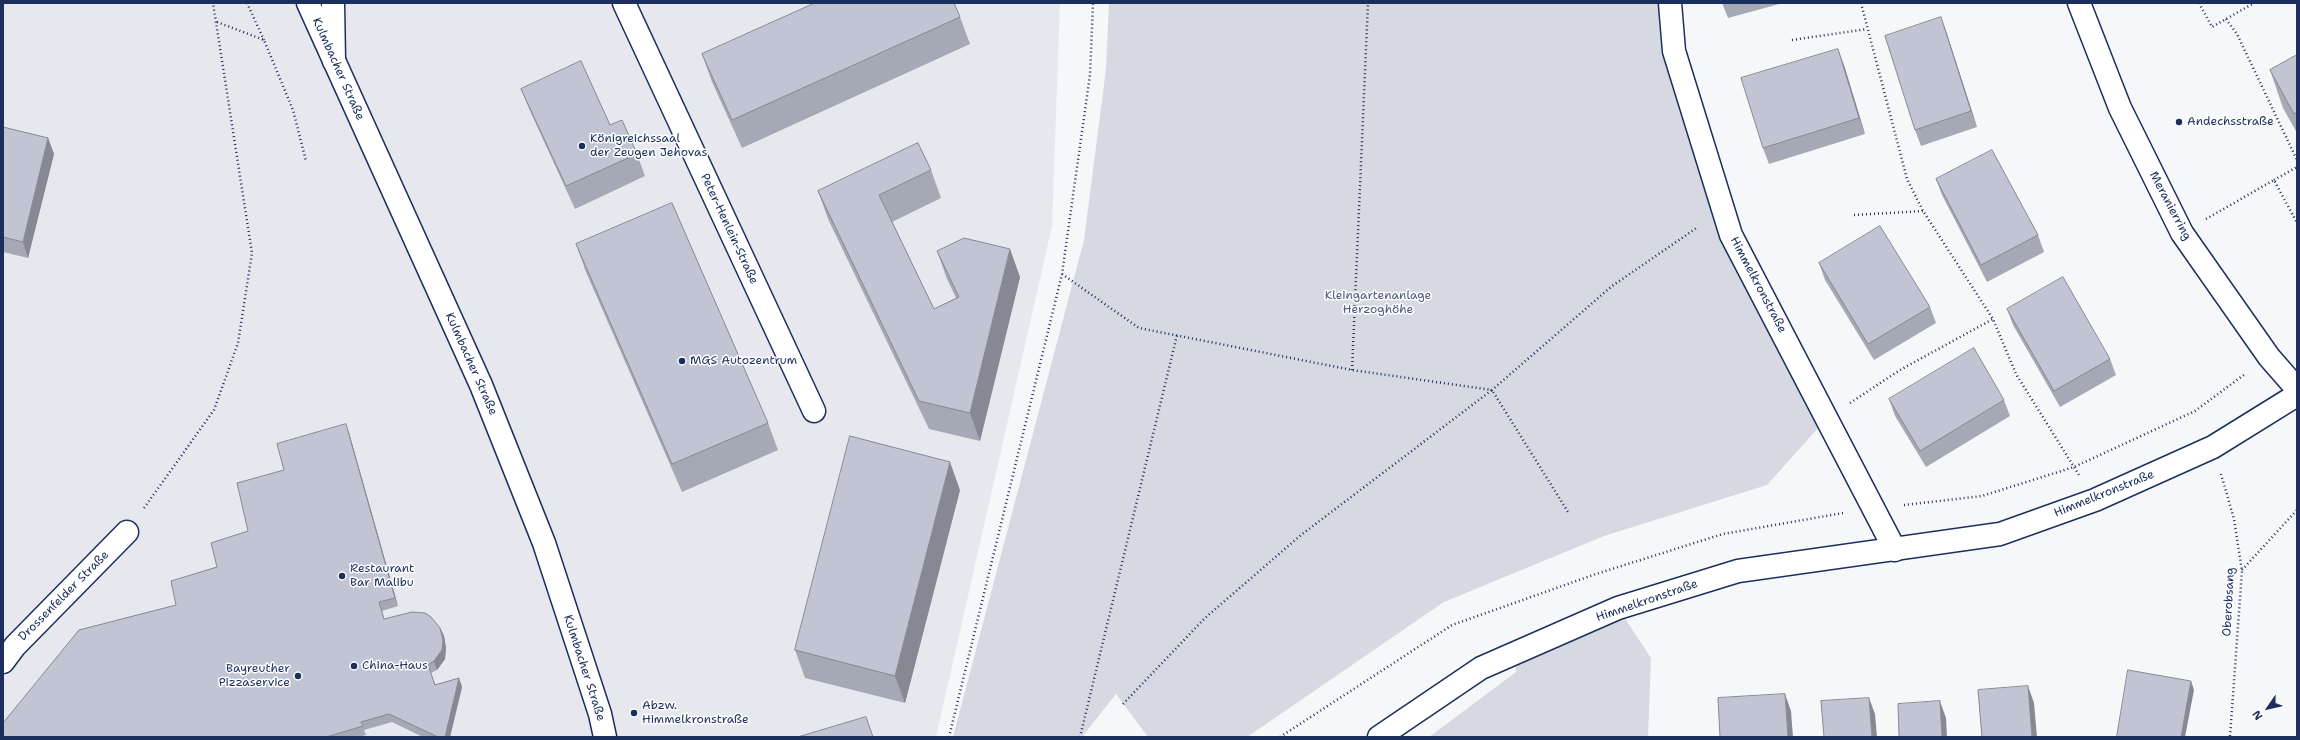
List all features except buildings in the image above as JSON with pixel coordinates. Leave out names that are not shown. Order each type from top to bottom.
[{"type":"street","name":"Kulmbacher Straße","points":[[308,3],[481,385],[544,543],[600,714],[605,737]]},
{"type":"street","points":[[333,3],[334,61]]},
{"type":"street","name":"Peter-Henlein-Straße","points":[[624,3],[814,411]]},
{"type":"street","name":"Himmelkronstraße","points":[[1670,3],[1674,51],[1731,235],[1828,417],[1895,550]]},
{"type":"street","name":"Meranierring","points":[[2079,3],[2120,108],[2182,233],[2268,357],[2297,389]]},
{"type":"street","name":"Himmelkronstraße","points":[[1379,737],[1481,668],[1618,608],[1738,571],[2000,534],[2095,500],[2213,447],[2297,395]]},
{"type":"street","name":"Drossenfelder Straße","points":[[3,662],[15,646],[127,532]]},
{"type":"path","points":[[127,532],[214,410],[238,343],[252,253],[213,3]]},
{"type":"path","points":[[247,3],[293,110],[306,161]]},
{"type":"path","points":[[949,737],[1062,274],[1090,75],[1093,3]]},
{"type":"path","points":[[1352,370],[1368,3]]},
{"type":"path","points":[[1861,3],[1907,179],[1923,211],[1993,320],[2016,374],[2095,500]]},
{"type":"path","points":[[2199,3],[2212,27],[2254,3]]},
{"type":"path","points":[[2226,18],[2237,34],[2297,160]]},
{"type":"path","points":[[216,22],[264,40]]},
{"type":"path","points":[[1792,40],[1867,29]]},
{"type":"path","points":[[2182,233],[2297,167]]},
{"type":"path","points":[[2274,180],[2297,223]]},
{"type":"path","points":[[1123,704],[1205,618],[1300,535],[1492,390],[1612,286],[1723,210]]},
{"type":"path","points":[[1854,215],[1923,211]]},
{"type":"path","points":[[1062,274],[1139,328],[1352,370],[1492,390],[1568,512]]},
{"type":"path","points":[[1828,417],[1900,370],[1993,320]]},
{"type":"path","points":[[1080,737],[1177,335]]},
{"type":"path","name":"Oberobsang","points":[[2213,447],[2234,519],[2242,571],[2230,737]]},
{"type":"path","points":[[2242,571],[2297,510]]},
{"type":"shaded area","points":[[3,3],[1060,3],[1052,226],[936,737],[3,737]]},
{"type":"green space","name":"Kleingartenanlage Herzoghöhe","points":[[1109,3],[1670,3],[1723,210],[1828,417],[1767,485],[1604,536],[1444,602],[1247,737],[1148,737],[1116,694],[1082,737],[953,737],[1084,240],[1106,69]]},
{"type":"green space","points":[[1618,608],[1651,658],[1648,737],[1429,737],[1516,672],[1515,653]]},
{"type":"place","name":"Andechsstraße","points":[[2179,122]]},
{"type":"place","name":"Königreichssaal der Zeugen Jehovas","points":[[582,146]]},
{"type":"place","name":"MGS Autozentrum","points":[[682,361]]},
{"type":"place","name":"Restaurant Bar Malibu","points":[[342,576]]},
{"type":"place","name":"China-Haus","points":[[354,666]]},
{"type":"place","name":"Bayreuther Pizzaservice","points":[[298,676]]},
{"type":"place","name":"Abzw. Himmelkronstraße","points":[[634,713]]}]
